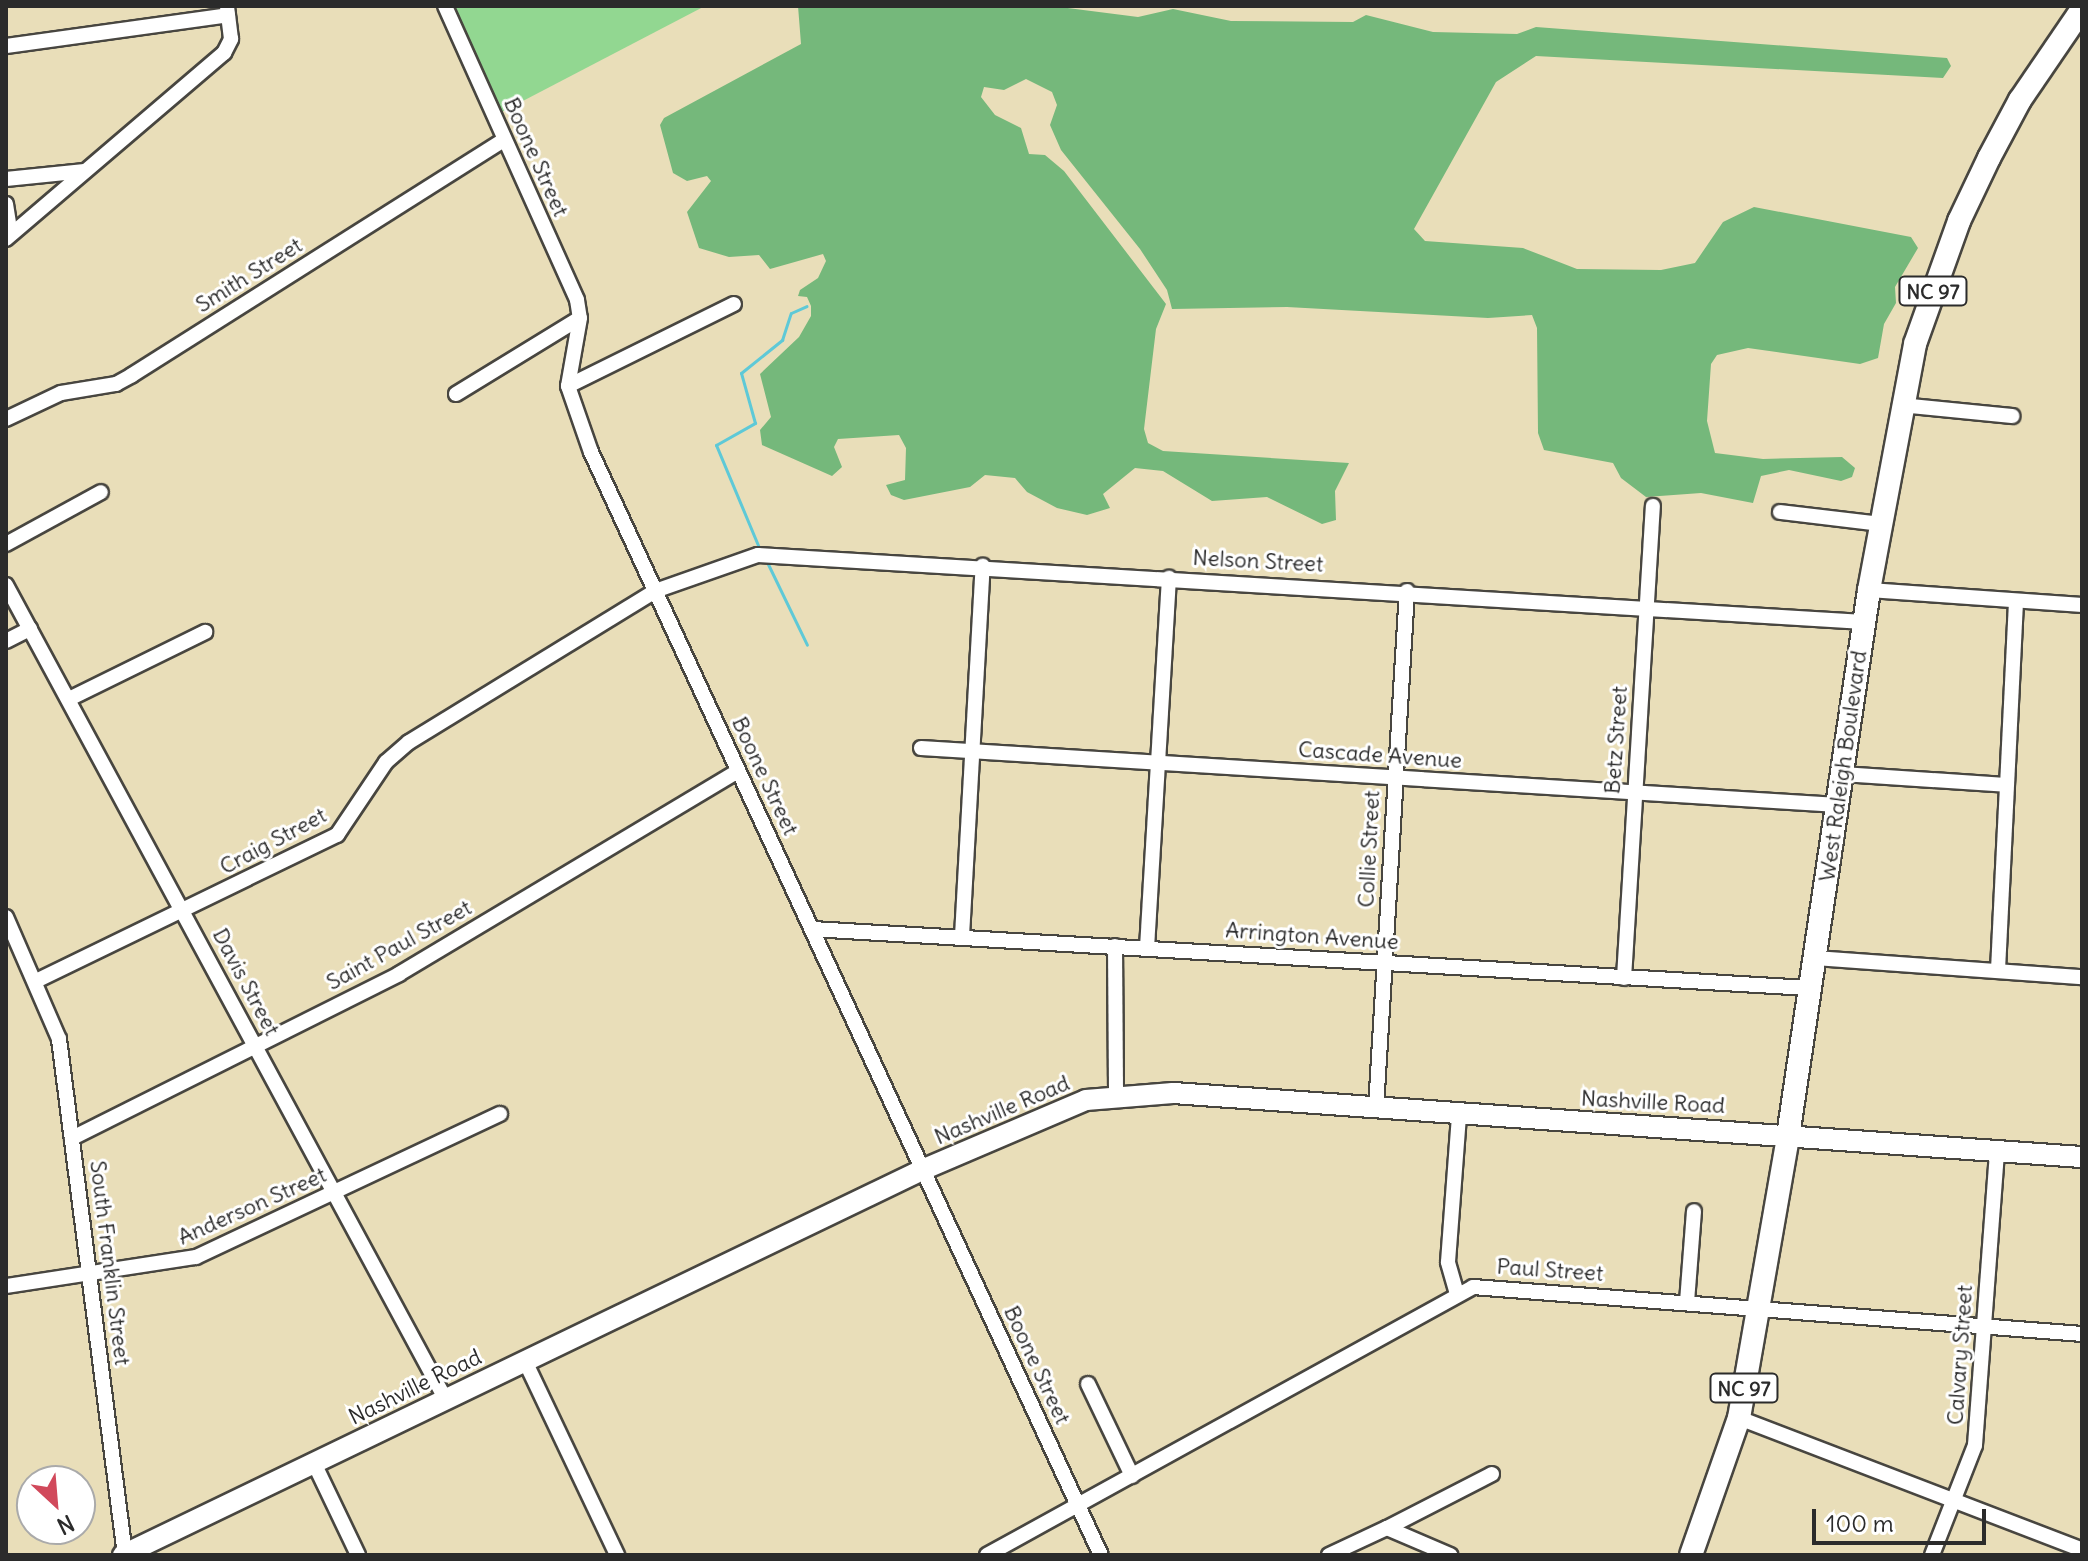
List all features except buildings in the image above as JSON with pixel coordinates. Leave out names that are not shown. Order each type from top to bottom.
[{"type":"main road","name":"West Raleigh Boulevard","points":[[1691,1555],[1739,1418],[1788,1136],[1869,590],[1900,405],[1915,344],[1959,221],[2020,100],[2075,10]]},
{"type":"main road","name":"Nashville Road","points":[[125,1555],[922,1170],[1053,1110],[1116,1093],[2082,1157]]},
{"type":"street","name":"Boone Street","points":[[445,6],[580,318],[568,386],[591,452],[1101,1555]]},
{"type":"street","points":[[6,46],[227,10],[231,39],[224,53],[9,237]]},
{"type":"street","name":"Smith Street","points":[[6,419],[61,393],[116,384],[504,140]]},
{"type":"street","points":[[6,179],[86,171]]},
{"type":"street","points":[[6,204],[9,237]]},
{"type":"street","points":[[568,386],[734,304]]},
{"type":"street","points":[[456,394],[580,318]]},
{"type":"street","points":[[1900,405],[2012,416]]},
{"type":"street","points":[[6,544],[101,492]]},
{"type":"street","name":"Betz Street","points":[[1624,978],[1653,506]]},
{"type":"street","points":[[1780,512],[1880,524]]},
{"type":"street","name":"Nelson Street","points":[[655,591],[773,554],[1407,591],[1864,622]]},
{"type":"street","points":[[962,936],[983,566]]},
{"type":"street","points":[[1147,948],[1169,578]]},
{"type":"street","name":"Davis Street","points":[[6,585],[446,1400]]},
{"type":"street","points":[[1869,590],[2082,605]]},
{"type":"street","name":"Craig Street","points":[[36,981],[337,835],[396,751],[655,591]]},
{"type":"street","name":"Collie Street","points":[[1376,1108],[1407,591]]},
{"type":"street","points":[[1998,970],[2016,601]]},
{"type":"street","points":[[6,641],[30,629]]},
{"type":"street","points":[[69,699],[205,632]]},
{"type":"street","name":"Cascade Avenue","points":[[921,748],[1838,805]]},
{"type":"street","name":"Saint Paul Street","points":[[72,1138],[399,974],[738,771]]},
{"type":"street","points":[[1842,774],[2006,785]]},
{"type":"street","name":"South Franklin Street","points":[[6,917],[59,1039],[125,1555]]},
{"type":"street","name":"Arrington Avenue","points":[[812,929],[1809,988]]},
{"type":"street","points":[[1115,946],[1116,1093]]},
{"type":"street","points":[[1815,958],[2082,977]]},
{"type":"street","name":"Anderson Street","points":[[6,1286],[196,1257],[500,1114]]},
{"type":"street","points":[[1457,1294],[1448,1262],[1459,1115]]},
{"type":"street","name":"Calvary Street","points":[[1932,1555],[1975,1445],[1997,1151]]},
{"type":"street","points":[[1687,1302],[1694,1211]]},
{"type":"street","name":"Paul Street","points":[[987,1555],[1457,1294],[1489,1287],[2082,1334]]},
{"type":"street","points":[[525,1361],[617,1555]]},
{"type":"street","points":[[1088,1384],[1132,1476]]},
{"type":"street","points":[[1739,1418],[2082,1550]]},
{"type":"street","points":[[314,1463],[358,1555]]},
{"type":"street","points":[[1329,1555],[1492,1474]]},
{"type":"street","points":[[1387,1528],[1450,1555]]},
{"type":"green space","points":[[452,6],[705,6],[498,114]]},
{"type":"green space","points":[[798,6],[1052,6],[1138,17],[1173,9],[1231,21],[1353,22],[1366,15],[1433,32],[1517,34],[1536,27],[1947,58],[1951,66],[1943,78],[1536,56],[1496,82],[1414,229],[1425,241],[1523,248],[1577,269],[1661,270],[1695,263],[1723,222],[1754,207],[1911,237],[1918,248],[1895,287],[1896,303],[1884,324],[1878,358],[1860,364],[1748,348],[1717,355],[1711,364],[1707,421],[1715,453],[1763,459],[1842,457],[1855,468],[1852,477],[1841,481],[1789,470],[1761,476],[1753,503],[1701,493],[1646,497],[1621,478],[1613,463],[1544,450],[1538,433],[1537,328],[1532,315],[1488,318],[1287,307],[1172,309],[1167,290],[1140,249],[1061,150],[1050,125],[1057,105],[1052,92],[1026,79],[1004,90],[984,87],[981,97],[995,115],[1021,128],[1029,154],[1045,155],[1064,171],[1166,304],[1156,329],[1144,429],[1148,443],[1163,451],[1349,463],[1335,491],[1336,520],[1322,524],[1267,497],[1212,501],[1163,471],[1135,468],[1103,494],[1110,508],[1087,515],[1057,508],[1027,492],[1015,478],[985,475],[970,487],[904,500],[891,495],[886,485],[905,480],[906,448],[899,435],[838,439],[834,447],[842,467],[832,476],[762,445],[760,430],[771,417],[760,374],[799,337],[811,316],[807,297],[798,296],[800,290],[818,278],[826,261],[823,254],[770,269],[759,255],[729,257],[699,248],[687,212],[711,181],[707,176],[687,181],[673,173],[660,125],[664,118],[801,44]]},
{"type":"waterway","points":[[760,550],[716,445],[755,423],[741,373],[782,340],[791,313],[807,306]]},
{"type":"waterway","points":[[766,560],[807,645]]}]
